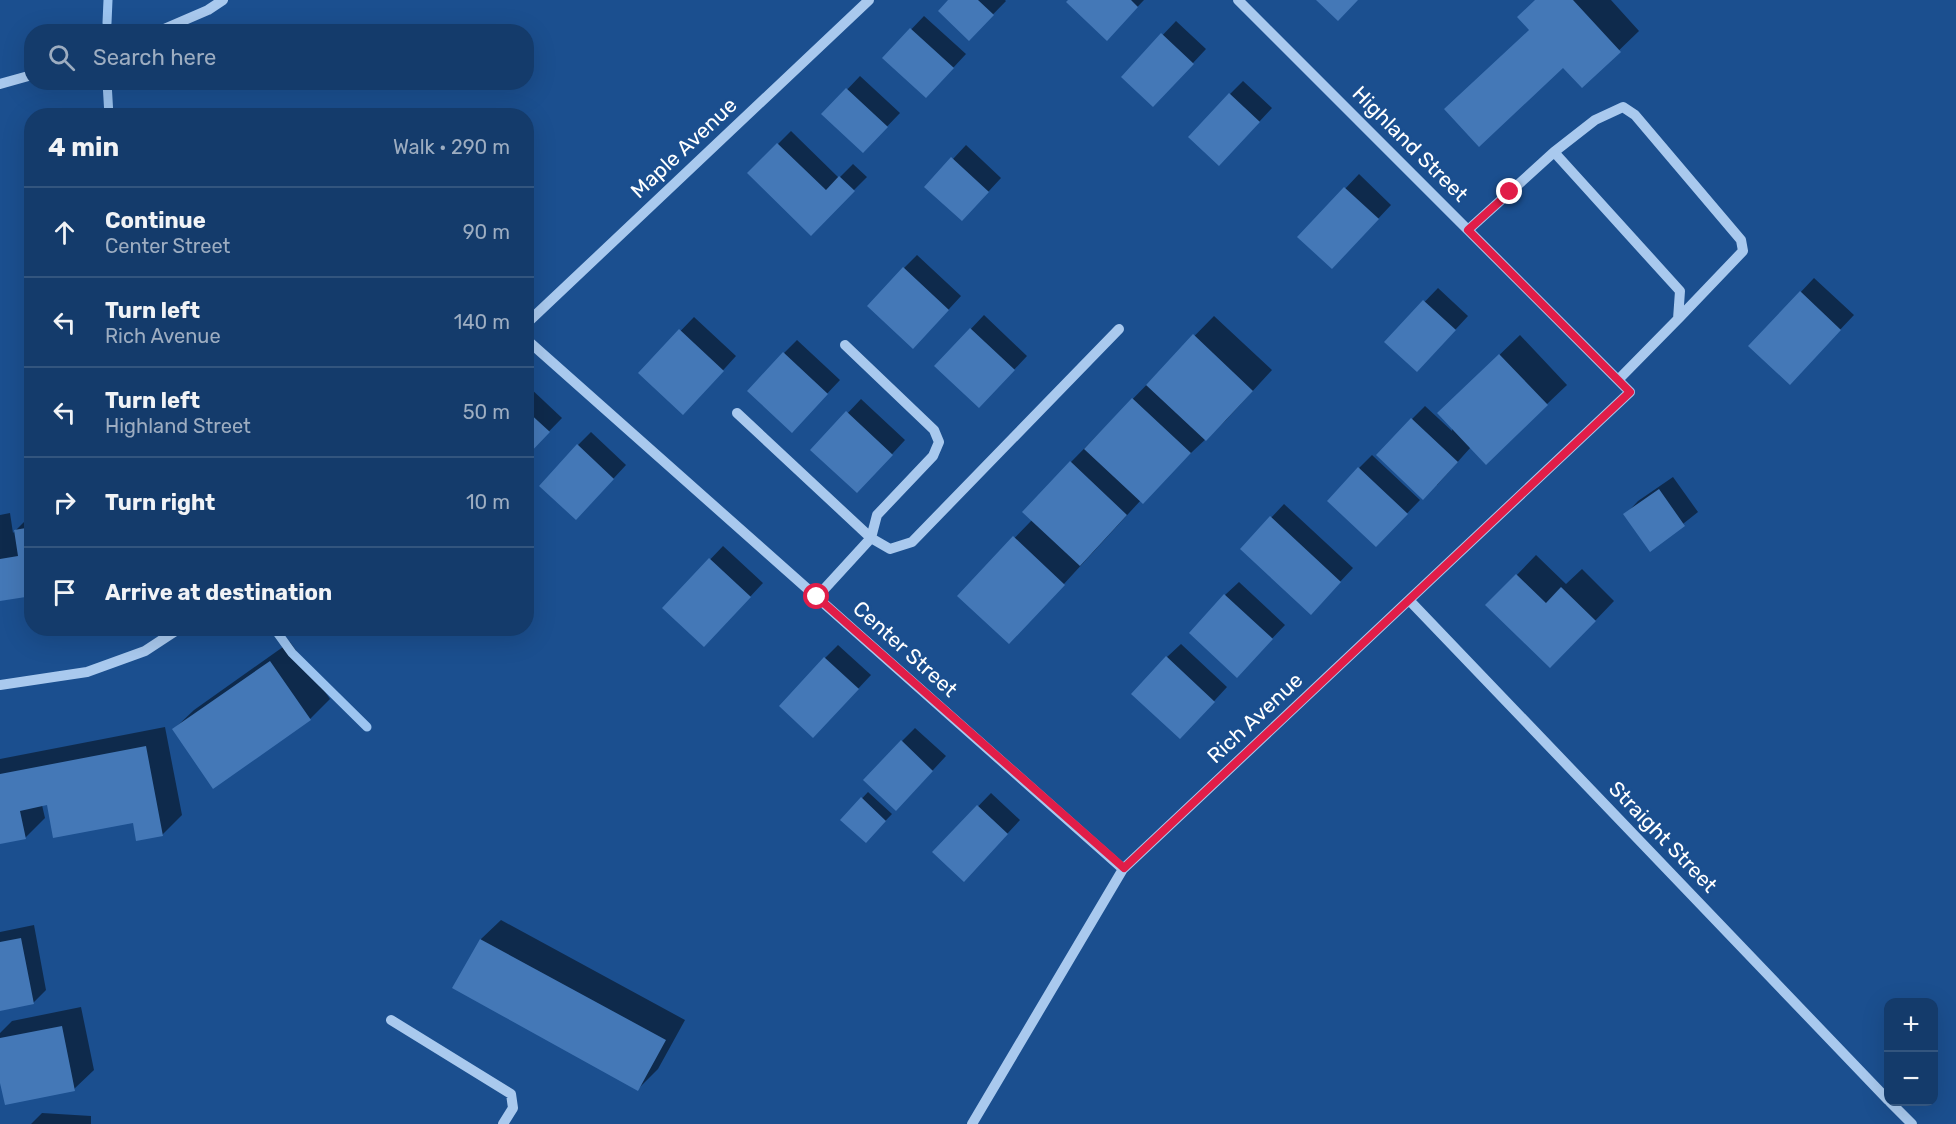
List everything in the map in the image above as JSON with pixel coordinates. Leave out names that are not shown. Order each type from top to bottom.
[{"type":"street","points":[[176,24],[208,10],[223,0]]},
{"type":"street","name":"Maple Avenue","points":[[534,316],[869,0]]},
{"type":"street","name":"Highland Street","points":[[1238,0],[1630,392]]},
{"type":"street","points":[[0,84],[24,77]]},
{"type":"street","points":[[1468,230],[1554,152],[1595,120],[1623,107],[1635,114],[1741,240],[1743,251],[1618,380]]},
{"type":"street","points":[[1554,152],[1680,291],[1678,319]]},
{"type":"street","points":[[737,413],[871,538],[890,549],[912,542],[1119,329]]},
{"type":"street","points":[[817,597],[871,538],[877,515],[933,456],[939,442],[934,430],[845,345]]},
{"type":"street","name":"Center Street","points":[[534,346],[1124,868]]},
{"type":"street","name":"Rich Avenue","points":[[972,1124],[1124,868],[1630,392]]},
{"type":"street","name":"Straight Street","points":[[1409,600],[1884,1096]]},
{"type":"street","points":[[0,685],[87,672],[145,651],[168,636]]},
{"type":"street","points":[[391,1020],[511,1094],[513,1108],[503,1124]]},
{"type":"street","name":"Straight Street","points":[[1894,1106],[1912,1124]]},
{"type":"building","points":[[948,0],[978,0],[994,15],[969,41],[938,11]]},
{"type":"building","points":[[1068,0],[1131,0],[1138,7],[1107,41],[1066,2]]},
{"type":"building","points":[[1316,0],[1358,0],[1338,21]]},
{"type":"building","points":[[1535,0],[1573,0],[1621,52],[1582,88],[1563,68],[1479,147],[1444,109],[1529,30],[1517,17]]},
{"type":"building","points":[[910,28],[954,68],[926,98],[882,58]]},
{"type":"building","points":[[1161,33],[1194,64],[1153,107],[1121,77]]},
{"type":"building","points":[[846,88],[888,127],[863,153],[821,114]]},
{"type":"building","points":[[1229,93],[1260,122],[1219,166],[1188,137]]},
{"type":"building","points":[[777,143],[826,190],[839,176],[855,191],[811,236],[747,173]]},
{"type":"building","points":[[951,157],[989,192],[962,221],[924,187]]},
{"type":"building","points":[[1344,187],[1379,219],[1332,269],[1297,237]]},
{"type":"building","points":[[903,267],[949,310],[913,349],[867,306]]},
{"type":"building","points":[[1800,291],[1841,330],[1790,385],[1748,346]]},
{"type":"building","points":[[1423,300],[1456,330],[1417,372],[1384,342]]},
{"type":"building","points":[[970,328],[1015,370],[979,408],[934,366]]},
{"type":"building","points":[[679,329],[724,371],[683,415],[638,373]]},
{"type":"building","points":[[1193,334],[1253,391],[1206,441],[1146,385]]},
{"type":"building","points":[[783,352],[828,394],[792,433],[747,391]]},
{"type":"building","points":[[1499,354],[1548,405],[1486,465],[1437,413]]},
{"type":"building","points":[[1132,398],[1191,453],[1143,504],[1084,449]]},
{"type":"building","points":[[846,411],[893,455],[857,493],[810,450]]},
{"type":"building","points":[[534,417],[550,432],[534,449]]},
{"type":"building","points":[[1411,418],[1458,462],[1423,500],[1376,455]]},
{"type":"building","points":[[577,444],[614,479],[576,520],[539,486]]},
{"type":"building","points":[[1070,461],[1127,515],[1080,566],[1022,512]]},
{"type":"building","points":[[1358,467],[1408,514],[1376,547],[1327,501]]},
{"type":"building","points":[[1659,489],[1685,526],[1650,552],[1623,514]]},
{"type":"building","points":[[1270,516],[1341,582],[1311,615],[1240,549]]},
{"type":"building","points":[[24,528],[24,597],[0,601],[0,559],[18,556],[14,530]]},
{"type":"building","points":[[1013,536],[1065,585],[1009,644],[957,596]]},
{"type":"building","points":[[709,558],[751,597],[704,647],[662,608]]},
{"type":"building","points":[[1516,574],[1546,603],[1561,587],[1596,621],[1550,668],[1485,605]]},
{"type":"building","points":[[1224,594],[1273,639],[1237,678],[1189,633]]},
{"type":"building","points":[[1166,656],[1215,702],[1180,739],[1131,694]]},
{"type":"building","points":[[824,657],[859,689],[813,738],[779,706]]},
{"type":"building","points":[[270,661],[311,720],[213,789],[172,729]]},
{"type":"building","points":[[901,740],[933,771],[896,811],[863,780]]},
{"type":"building","points":[[146,746],[163,836],[136,841],[133,823],[53,838],[47,805],[20,811],[26,839],[0,844],[0,774]]},
{"type":"building","points":[[861,797],[886,821],[866,843],[840,820]]},
{"type":"building","points":[[977,805],[1008,834],[964,882],[932,852]]},
{"type":"building","points":[[21,938],[34,1004],[0,1011],[0,942]]},
{"type":"building","points":[[480,939],[666,1040],[638,1091],[452,988]]},
{"type":"building","points":[[62,1026],[75,1091],[5,1105],[0,1083],[0,1038]]},
{"type":"waterway","points":[[107,23],[108,0]]},
{"type":"waterway","points":[[107,90],[109,108]]},
{"type":"waterway","points":[[280,636],[292,653],[367,727]]},
{"type":"route","points":[[817,597],[1124,868],[1630,392],[1468,230],[1510,192]]}]
